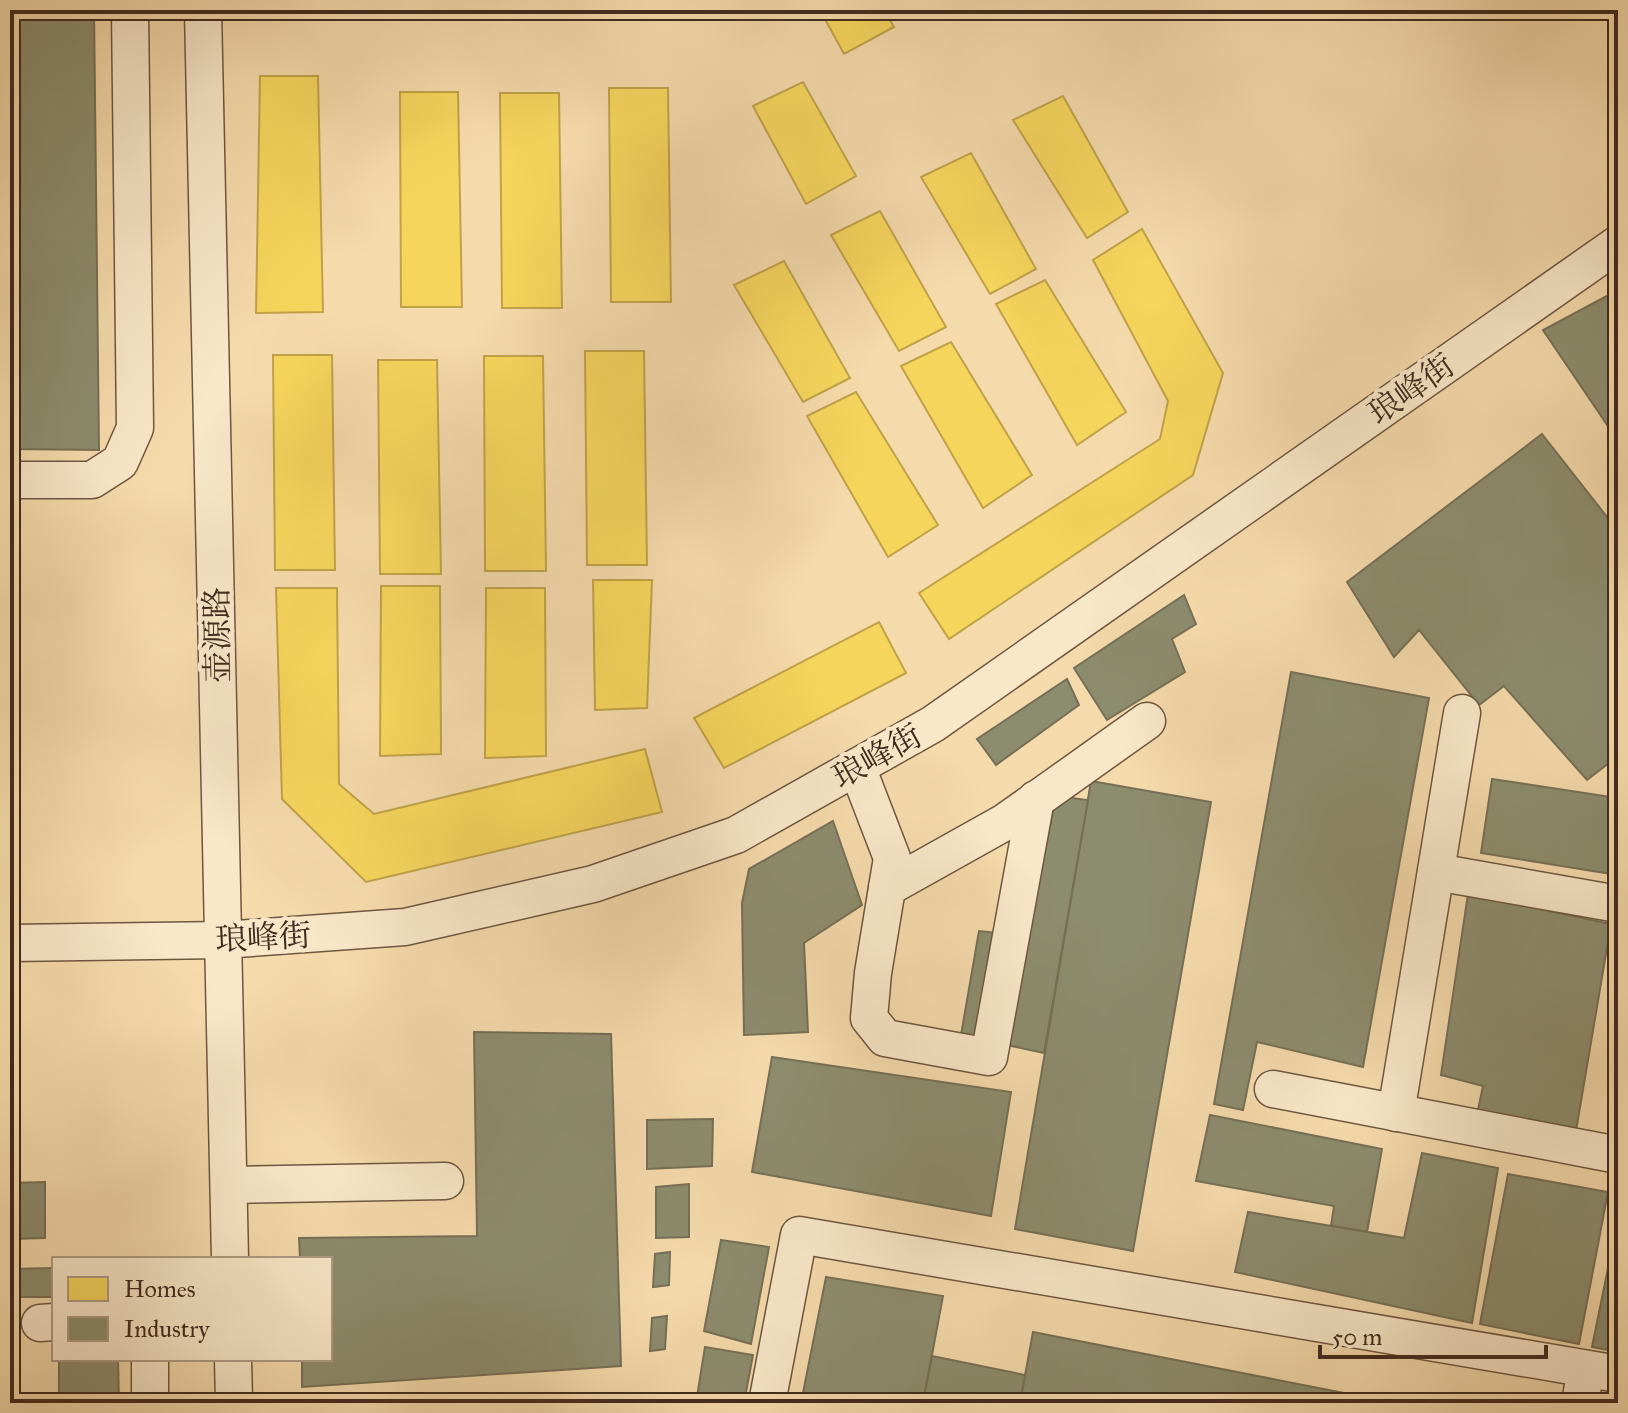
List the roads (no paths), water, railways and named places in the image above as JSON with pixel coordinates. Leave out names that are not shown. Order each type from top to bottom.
[{"type":"street","points":[[10,480],[92,480],[120,462],[135,428],[130,10]]},
{"type":"street","name":"壶源路","points":[[203,10],[230,1257]]},
{"type":"street","name":"琅峰街","points":[[10,943],[223,940],[405,927],[593,884],[736,835],[933,724],[1618,244]]},
{"type":"street","points":[[1396,1113],[1462,713]]},
{"type":"street","points":[[887,888],[1005,822],[1147,721]]},
{"type":"street","points":[[857,767],[892,858],[873,973],[869,1018],[885,1038],[989,1057],[1036,799]]},
{"type":"street","points":[[1436,872],[1618,904]]},
{"type":"street","points":[[1273,1089],[1618,1155]]},
{"type":"street","points":[[229,1185],[445,1181]]},
{"type":"street","points":[[767,1403],[799,1235],[1594,1382]]},
{"type":"street","points":[[150,1361],[150,1403]]},
{"type":"street","points":[[233,1361],[234,1403]]}]
